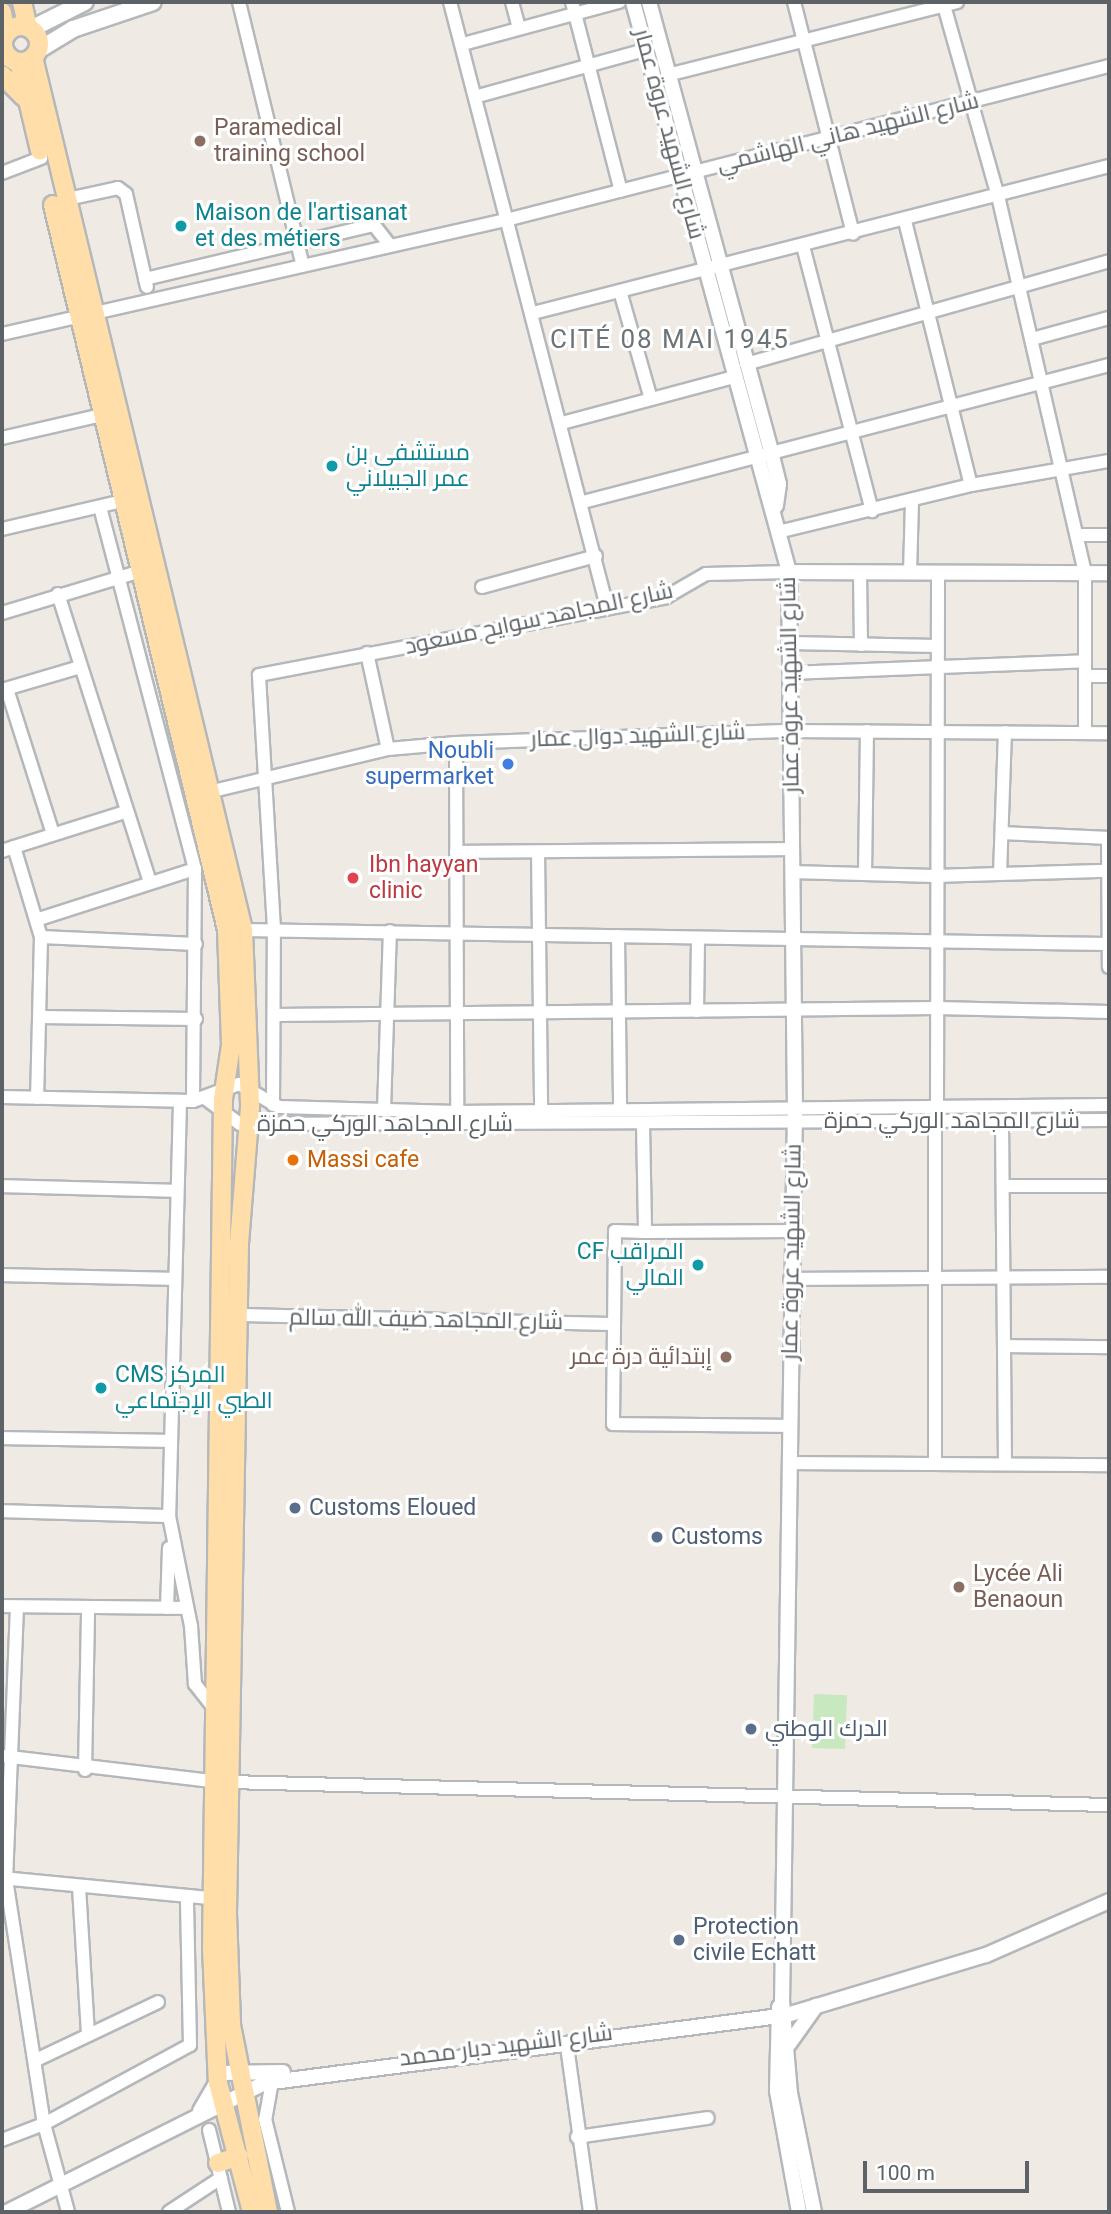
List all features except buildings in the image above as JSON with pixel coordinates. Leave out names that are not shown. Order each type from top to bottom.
[{"type":"main road","points":[[22,2],[29,28],[21,59],[27,102],[41,158],[88,312]]},
{"type":"main road","points":[[3,39],[29,28],[55,8],[85,2]]},
{"type":"main road","points":[[21,59],[73,29],[153,2]]},
{"type":"main road","points":[[2,12],[3,39],[21,59],[64,200],[98,353],[213,791],[243,930],[249,1122],[238,1315],[221,1782],[211,1898],[217,2076],[252,2212]]},
{"type":"main road","points":[[2,75],[27,102]]},
{"type":"main road","points":[[98,353],[106,414],[227,930],[231,1045],[223,1090],[214,1708],[221,1782],[229,1989],[268,2212]]},
{"type":"main road","points":[[219,2171],[239,2156]]},
{"type":"main road","points":[[262,2180],[279,2175]]},
{"type":"street","points":[[239,2],[300,244],[302,262]]},
{"type":"street","points":[[450,2],[510,219],[583,502],[607,607]]},
{"type":"street","points":[[512,2],[519,28]]},
{"type":"street","points":[[463,44],[519,28],[573,7],[620,2]]},
{"type":"street","name":"شارع الشهيد عروة عمار","points":[[633,2],[645,50],[687,175],[712,268],[734,377],[755,456],[776,506],[789,572],[795,1115],[790,1279],[791,1463],[782,1798],[784,2010],[777,2091],[799,2212]]},
{"type":"street","name":"شارع الشهيد عروة عمار","points":[[649,2],[687,175]]},
{"type":"street","points":[[794,2],[853,234]]},
{"type":"street","points":[[667,75],[804,44],[948,3],[998,196],[1077,535],[1084,573],[1085,733]]},
{"type":"street","points":[[573,7],[621,191]]},
{"type":"street","points":[[478,96],[589,68],[645,50]]},
{"type":"street","name":"شارع الشهيد هاني الهاشمي","points":[[2,334],[302,262],[510,219],[829,141],[1109,66]]},
{"type":"street","points":[[2,173],[41,158]]},
{"type":"street","points":[[533,313],[905,221],[1109,166]]},
{"type":"street","points":[[64,200],[118,188],[126,194],[149,297]]},
{"type":"street","points":[[905,221],[971,485]]},
{"type":"street","points":[[145,279],[373,225],[389,244]]},
{"type":"street","points":[[803,246],[872,511]]},
{"type":"street","points":[[746,364],[1109,261]]},
{"type":"street","name":"شارع الشهيد عروة عمار","points":[[712,268],[746,364],[771,452],[779,484],[776,506]]},
{"type":"street","points":[[620,291],[651,399]]},
{"type":"street","points":[[1032,339],[1109,318]]},
{"type":"street","points":[[583,502],[852,429],[1042,385],[1109,365]]},
{"type":"street","points":[[562,423],[734,377]]},
{"type":"street","points":[[2,438],[106,414]]},
{"type":"street","points":[[782,531],[912,503],[971,485],[1109,461]]},
{"type":"street","points":[[2,529],[127,500]]},
{"type":"street","points":[[910,573],[912,503]]},
{"type":"street","points":[[100,506],[195,869],[196,1019],[176,1191],[167,1608]]},
{"type":"street","points":[[1077,535],[1109,535]]},
{"type":"street","points":[[482,587],[596,556]]},
{"type":"street","points":[[2,613],[144,570]]},
{"type":"street","points":[[860,573],[861,645]]},
{"type":"street","points":[[937,1107],[937,940],[934,876],[938,573]]},
{"type":"street","name":"شارع المجاهد سوايح مسعود","points":[[264,778],[259,675],[666,597],[706,574],[1109,573]]},
{"type":"street","points":[[58,594],[125,812],[150,883]]},
{"type":"street","points":[[790,643],[937,646]]},
{"type":"street","points":[[368,653],[388,750]]},
{"type":"street","points":[[790,673],[938,671],[1085,661]]},
{"type":"street","points":[[53,834],[4,690],[80,667]]},
{"type":"street","points":[[1086,676],[1109,677]]},
{"type":"street","name":"شارع الشهيد دوال عمار","points":[[213,791],[388,750],[456,743],[790,731],[1109,733]]},
{"type":"street","points":[[865,874],[867,731]]},
{"type":"street","points":[[1000,874],[1005,732]]},
{"type":"street","points":[[456,743],[459,1016],[457,1112]]},
{"type":"street","points":[[264,778],[274,929],[273,1105]]},
{"type":"street","points":[[37,1098],[41,937],[38,919],[8,849],[125,812]]},
{"type":"street","points":[[1002,833],[1108,838],[1109,967]]},
{"type":"street","points":[[456,852],[792,849]]},
{"type":"street","points":[[538,852],[541,1111]]},
{"type":"street","points":[[38,919],[195,869]]},
{"type":"street","points":[[792,872],[934,876],[1107,871]]},
{"type":"street","points":[[243,930],[1109,944]]},
{"type":"street","points":[[384,1110],[390,931]]},
{"type":"street","points":[[618,936],[620,1110]]},
{"type":"street","points":[[41,937],[196,944]]},
{"type":"street","points":[[697,1011],[698,938]]},
{"type":"street","points":[[275,1015],[459,1016],[937,1008],[1109,1012]]},
{"type":"street","points":[[39,1017],[196,1019]]},
{"type":"street","name":"شارع المجاهد الوركي حمزة","points":[[1109,1105],[937,1107],[795,1115],[643,1124],[249,1122],[224,1117],[206,1099],[223,1090],[248,1087],[273,1105],[384,1110],[620,1110],[795,1115],[935,1121],[1109,1120]]},
{"type":"street","points":[[2,1097],[186,1101],[206,1099]]},
{"type":"street","points":[[1002,1120],[1007,1186],[1005,1463]]},
{"type":"street","points":[[935,1121],[935,1463]]},
{"type":"street","points":[[643,1124],[645,1232]]},
{"type":"street","points":[[2,1186],[176,1191]]},
{"type":"street","points":[[1007,1186],[1109,1186]]},
{"type":"street","points":[[790,1426],[613,1424],[614,1324],[615,1231],[792,1231]]},
{"type":"street","points":[[2,1275],[174,1279]]},
{"type":"street","points":[[790,1279],[1109,1278]]},
{"type":"street","name":"شارع المجاهد ضيف الله سالم","points":[[238,1315],[614,1324]]},
{"type":"street","points":[[1006,1346],[1109,1347]]},
{"type":"street","points":[[2,1438],[170,1441]]},
{"type":"street","points":[[791,1463],[1109,1465]]},
{"type":"street","points":[[2,1511],[169,1522]]},
{"type":"street","points":[[169,1522],[187,1608],[195,1684],[214,1708]]},
{"type":"street","points":[[2,1606],[187,1608]]},
{"type":"street","points":[[17,1607],[7,1757],[4,1879],[36,2060],[44,2124],[68,2212]]},
{"type":"street","points":[[85,1770],[88,1607]]},
{"type":"street","points":[[7,1757],[85,1770],[221,1782],[1109,1805]]},
{"type":"street","points":[[4,1879],[211,1898]]},
{"type":"street","points":[[79,1887],[88,2035]]},
{"type":"street","points":[[2,2140],[44,2124],[193,2041],[187,1896]]},
{"type":"street","name":"شارع الشهيد دبار محمد","points":[[7,2212],[200,2111],[224,2106],[272,2081],[816,2006],[996,1951],[1109,1901]]},
{"type":"street","points":[[36,2060],[158,2002]]},
{"type":"street","points":[[750,2021],[782,2044],[816,2006]]},
{"type":"street","name":"شارع الشهيد دبار محمد","points":[[217,2076],[242,2070],[329,2072],[567,2046],[750,2021],[784,2010]]},
{"type":"street","name":"شارع الشهيد عروة عمار","points":[[782,2044],[791,2103],[814,2212]]},
{"type":"street","points":[[567,2046],[577,2137],[590,2212]]},
{"type":"street","points":[[200,2111],[217,2076]]},
{"type":"street","points":[[272,2081],[265,2119],[288,2212]]},
{"type":"street","points":[[577,2137],[708,2118]]},
{"type":"street","points":[[209,2130],[229,2212]]},
{"type":"street","points":[[169,2212],[219,2171]]},
{"type":"green space","points":[[814,1694],[847,1695],[845,1749],[812,1748]]},
{"type":"place","name":"Paramedical training school","points":[[200,141]]},
{"type":"place","name":"Maison de l'artisanat et des métiers","points":[[181,226]]},
{"type":"place","name":"مستشفى بن عمر الجبيلاني","points":[[332,466]]},
{"type":"place","name":"Noubli supermarket","points":[[508,764]]},
{"type":"place","name":"Ibn hayyan clinic","points":[[353,878]]},
{"type":"place","name":"Massi cafe","points":[[293,1160]]},
{"type":"place","name":"CF المراقب المالي","points":[[698,1265]]},
{"type":"place","name":"إبتدائية درة عمر","points":[[726,1357]]},
{"type":"place","name":"CMS المركز الطبي الإجتماعي","points":[[101,1388]]},
{"type":"place","name":"Customs Eloued","points":[[295,1508]]},
{"type":"place","name":"Customs","points":[[657,1537]]},
{"type":"place","name":"Lycée Ali Benaoun","points":[[959,1587]]},
{"type":"place","name":"الدرك الوطني","points":[[751,1729]]},
{"type":"place","name":"Protection civile Echatt","points":[[679,1940]]},
{"type":"district","name":"CITÉ 08 MAI 1945","points":[[670,340]]}]
